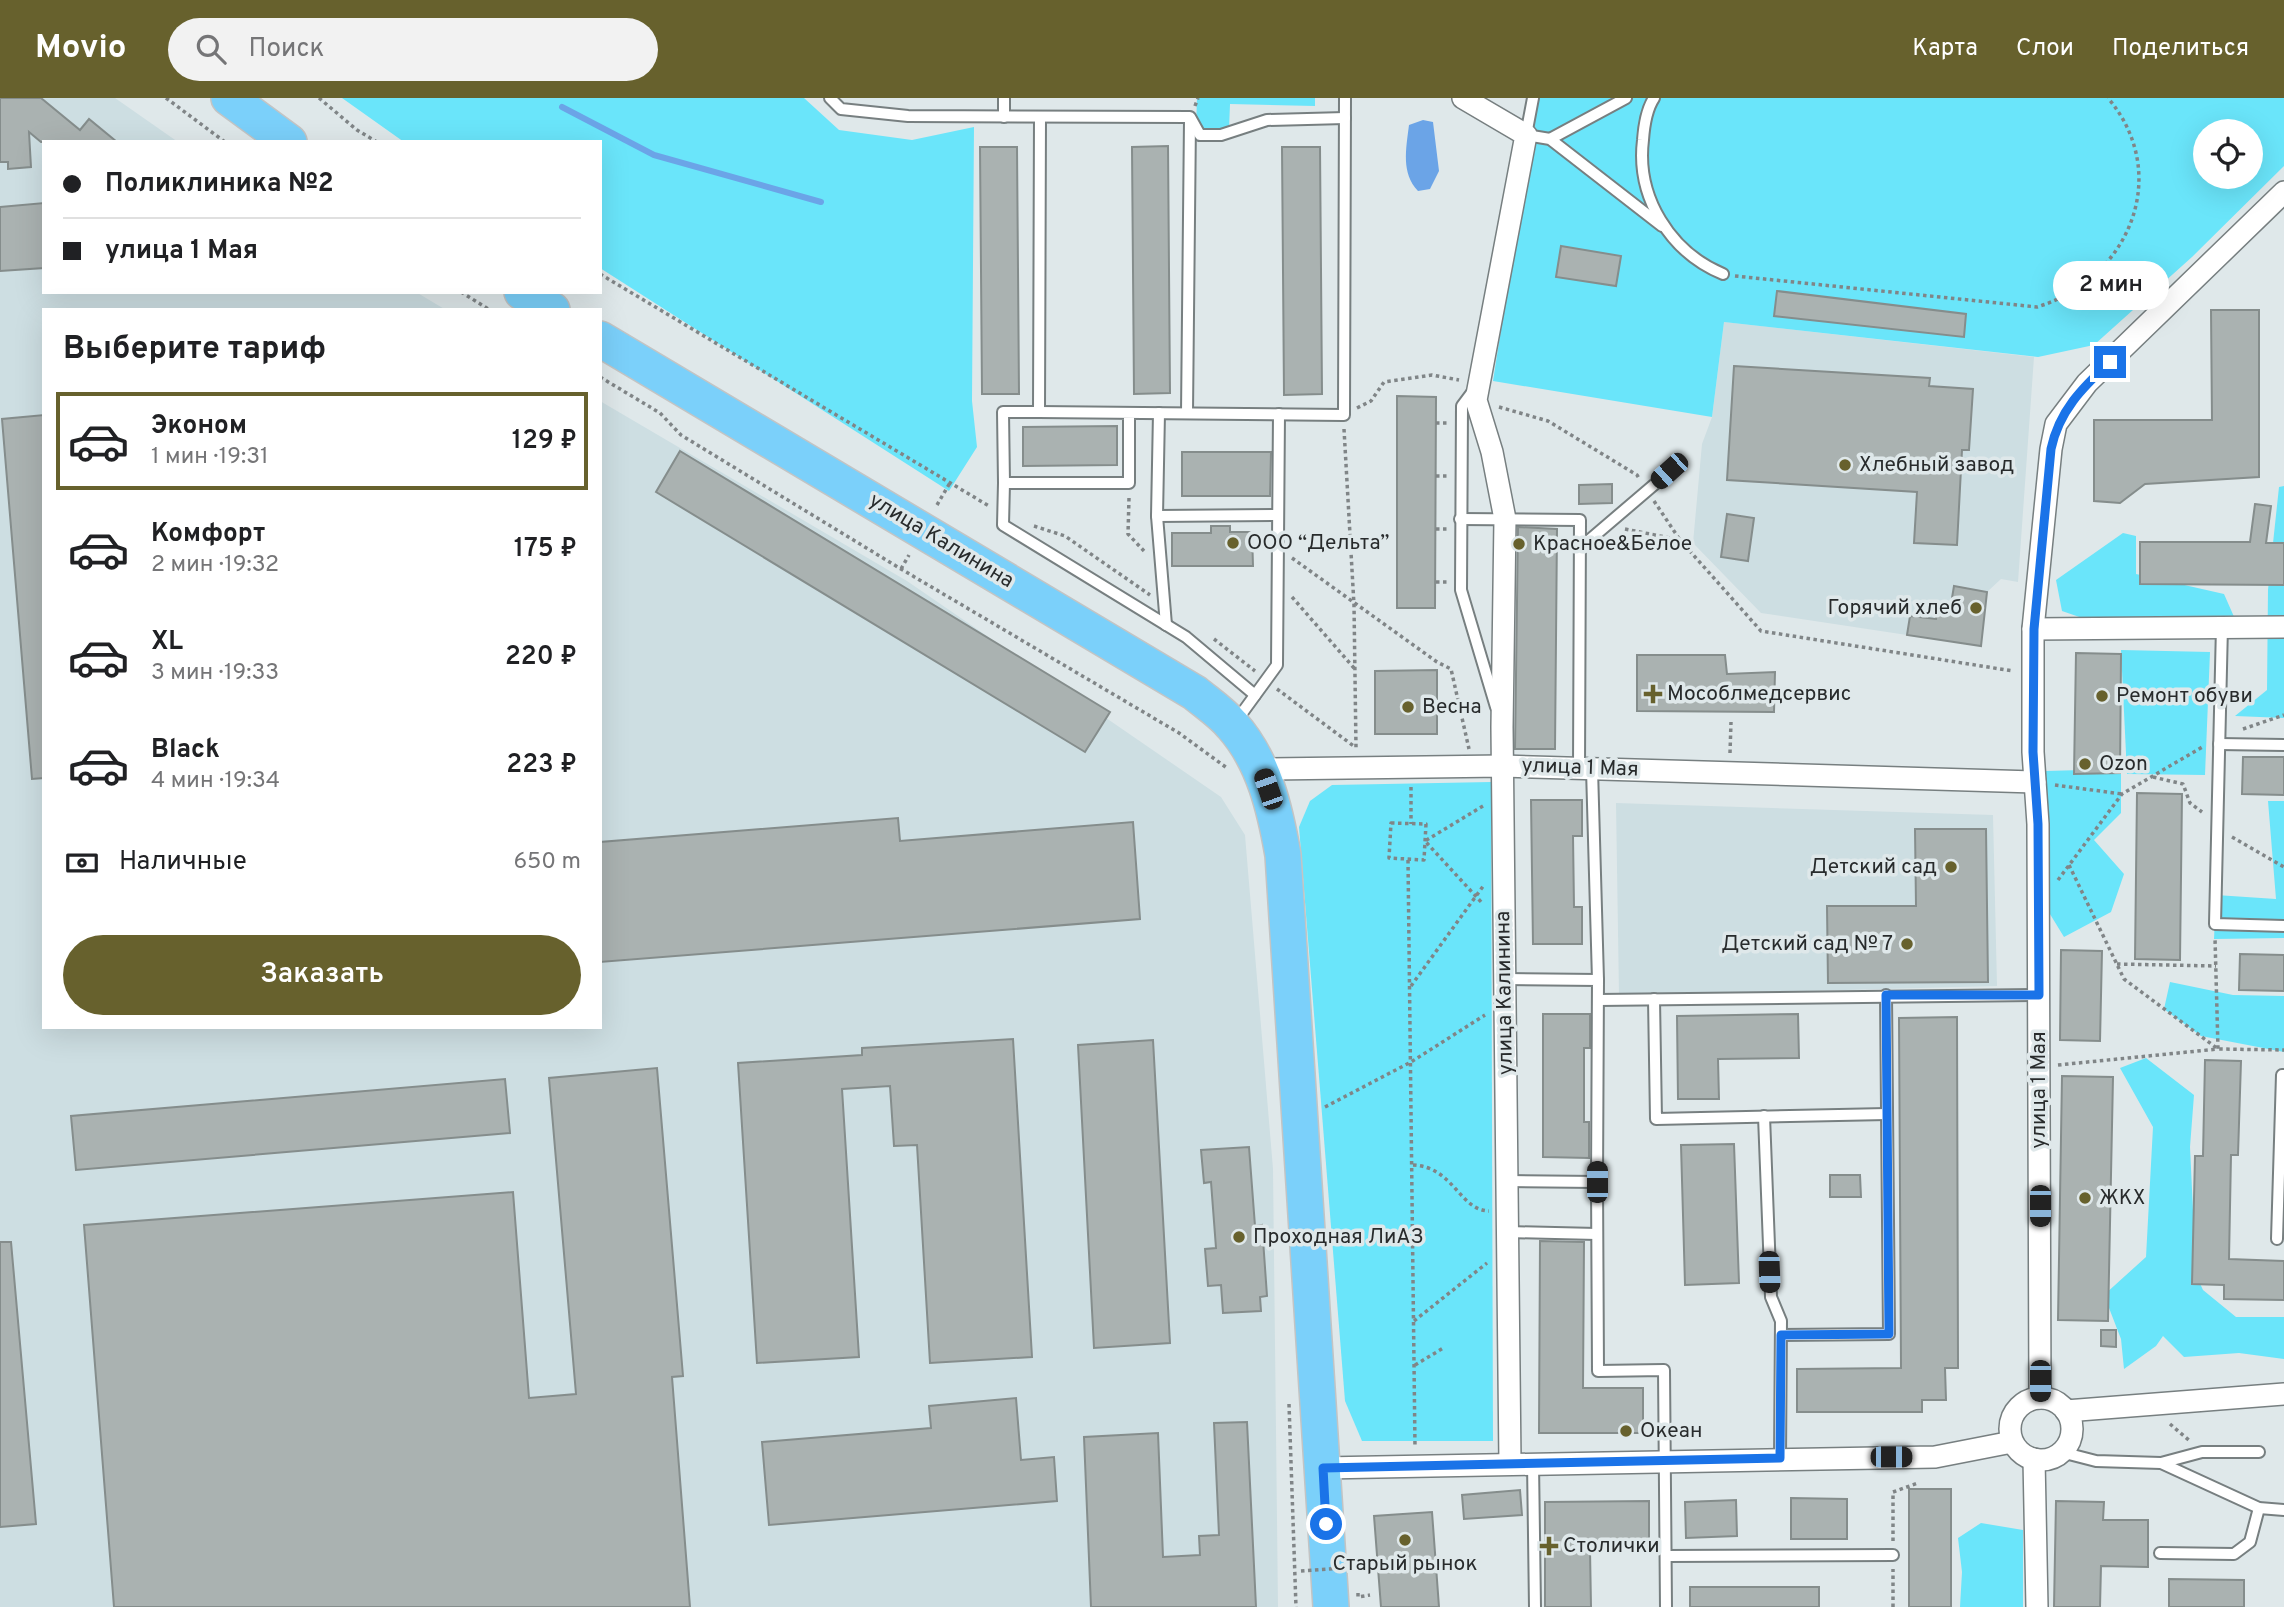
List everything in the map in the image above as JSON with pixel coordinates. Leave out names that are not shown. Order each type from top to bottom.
[{"type":"highway","points":[[229,98],[286,140]]},
{"type":"highway","points":[[525,294],[549,308]]},
{"type":"highway","name":"улица Калинина","points":[[602,340],[1195,693],[1233,726],[1245,770],[1275,810],[1283,855],[1331,1601]]},
{"type":"street","points":[[1463,98],[1526,135],[1477,392]]},
{"type":"street","name":"улица 1 Мая","points":[[2040,1398],[2039,995],[2033,677],[2034,629],[2056,424],[2087,383],[2284,192]]},
{"type":"street","name":"улица Калинина","points":[[1477,392],[1505,519],[1502,727],[1510,1463]]},
{"type":"street","points":[[2034,629],[2284,627]]},
{"type":"street","points":[[1245,770],[1503,766]]},
{"type":"street","name":"улица 1 Мая","points":[[1503,766],[2035,782]]},
{"type":"street","points":[[2066,1411],[2284,1394]]},
{"type":"street","points":[[2040,1398],[2050,1399],[2066,1411],[2072,1428],[2062,1452],[2053,1458],[2034,1459],[2025,1456],[2012,1442],[2010,1432],[2014,1413],[2021,1405],[2040,1398]]},
{"type":"street","points":[[1323,1468],[1935,1457],[2012,1442]]},
{"type":"street","points":[[2034,1459],[2037,1607]]},
{"type":"lane","points":[[830,98],[841,108],[908,116],[1190,117]]},
{"type":"lane","points":[[1004,98],[1004,117]]},
{"type":"lane","points":[[1255,695],[1186,637],[1003,525],[1003,412],[1344,415],[1345,98]]},
{"type":"lane","points":[[1532,98],[1526,135],[1550,139],[1664,228],[1685,252],[1706,267],[1723,274]]},
{"type":"lane","points":[[1550,139],[1626,98]]},
{"type":"lane","points":[[1654,98],[1644,128],[1640,161],[1648,194],[1664,228]]},
{"type":"lane","points":[[1039,412],[1040,117]]},
{"type":"lane","points":[[1190,117],[1200,135],[1221,135],[1267,120],[1345,118]]},
{"type":"lane","points":[[1187,413],[1190,117]]},
{"type":"lane","points":[[1477,392],[1462,406],[1461,590],[1502,727]]},
{"type":"lane","points":[[1003,483],[1129,483],[1129,412]]},
{"type":"lane","points":[[1159,413],[1157,516],[1166,625]]},
{"type":"lane","points":[[1233,726],[1277,665],[1279,414]]},
{"type":"lane","points":[[1580,548],[1669,471]]},
{"type":"lane","points":[[1157,516],[1278,515]]},
{"type":"lane","points":[[1460,519],[1580,520],[1586,768],[1598,980],[1598,1371],[1664,1370],[1667,1607]]},
{"type":"lane","points":[[2222,626],[2215,924],[2284,926]]},
{"type":"lane","points":[[2219,741],[2284,745]]},
{"type":"lane","points":[[1505,979],[1598,980]]},
{"type":"lane","points":[[1781,1335],[1889,1334],[1886,995]]},
{"type":"lane","points":[[1598,1000],[2039,995]]},
{"type":"lane","points":[[1654,999],[1656,1119],[1887,1114]]},
{"type":"lane","points":[[2277,1239],[2281,1075],[2284,1075]]},
{"type":"lane","points":[[1763,1116],[1770,1297],[1781,1321],[1780,1458]]},
{"type":"lane","points":[[1507,1181],[1597,1182]]},
{"type":"lane","points":[[1508,1233],[1597,1234]]},
{"type":"lane","points":[[2062,1452],[2096,1461],[2161,1463],[2202,1452],[2259,1452]]},
{"type":"lane","points":[[1533,1463],[1535,1607]]},
{"type":"lane","points":[[2161,1463],[2259,1508],[2284,1510]]},
{"type":"lane","points":[[2160,1553],[2234,1554],[2250,1542],[2259,1508]]},
{"type":"lane","points":[[1666,1556],[1893,1555]]},
{"type":"path","points":[[166,98],[222,140]]},
{"type":"path","points":[[319,98],[357,130],[374,140]]},
{"type":"path","points":[[1723,274],[2037,307],[2050,303],[2104,268],[2124,243],[2135,214],[2139,174],[2135,141],[2119,111],[2108,98]]},
{"type":"path","points":[[602,275],[951,481],[1003,515],[1065,536],[1164,604]]},
{"type":"path","points":[[464,294],[487,308]]},
{"type":"path","points":[[1212,637],[1241,657],[1265,681],[1356,748],[1354,605],[1344,415],[1371,401],[1384,382],[1432,375],[1548,421],[1637,475],[1680,540],[1761,631],[1992,666],[2033,677]]},
{"type":"path","points":[[602,378],[660,413],[681,435],[901,569],[1245,770]]},
{"type":"path","points":[[937,505],[951,481]]},
{"type":"path","points":[[1606,525],[1680,540]]},
{"type":"path","points":[[901,569],[912,550]]},
{"type":"path","points":[[1291,557],[1354,605],[1437,662],[1451,668],[1469,749]]},
{"type":"path","points":[[1291,596],[1355,670]]},
{"type":"path","points":[[2054,886],[2122,794],[2219,741],[2284,715]]},
{"type":"path","points":[[1730,755],[1731,722]]},
{"type":"path","points":[[1410,777],[1411,824]]},
{"type":"path","points":[[2035,782],[2122,794]]},
{"type":"path","points":[[1425,841],[1491,801]]},
{"type":"path","points":[[1391,823],[1426,824],[1425,841],[1424,860],[1389,858],[1391,823]]},
{"type":"path","points":[[1425,841],[1484,905]]},
{"type":"path","points":[[1408,860],[1415,1467]]},
{"type":"path","points":[[2069,865],[2124,979],[2218,1049]]},
{"type":"path","points":[[1409,988],[1492,875]]},
{"type":"path","points":[[2215,924],[2218,1049]]},
{"type":"path","points":[[2116,964],[2216,966]]},
{"type":"path","points":[[1320,1110],[1410,1062],[1493,1011]]},
{"type":"path","points":[[2045,1066],[2218,1049],[2284,1050]]},
{"type":"path","points":[[1412,1165],[1428,1166],[1438,1171],[1480,1211],[1495,1211]]},
{"type":"path","points":[[1414,1321],[1487,1264]]},
{"type":"path","points":[[1415,1364],[1445,1347]]},
{"type":"path","points":[[1289,1399],[1296,1607]]},
{"type":"path","points":[[2166,1420],[2202,1452]]},
{"type":"path","points":[[1893,1607],[1893,1492],[1918,1483]]},
{"type":"path","points":[[1301,1571],[1356,1567]]},
{"type":"path","points":[[1296,1599],[1331,1601],[1370,1595]]},
{"type":"shaded area","points":[[0,98],[115,98],[175,140],[42,140],[42,294],[419,294],[443,308],[42,308],[42,1029],[602,1029],[602,402],[907,581],[1221,797],[1245,835],[1273,1169],[1278,1607],[0,1607]]},
{"type":"shaded area","points":[[342,98],[804,98],[839,130],[912,140],[974,127],[972,401],[977,447],[949,491],[602,269],[602,140],[401,140]]},
{"type":"shaded area","points":[[1197,98],[1315,98],[1315,106],[1230,104],[1229,129],[1196,128]]},
{"type":"shaded area","points":[[1537,98],[2284,98],[2284,166],[2263,187],[2263,119],[2193,119],[2193,189],[2261,189],[2192,257],[2094,345],[2038,357],[1724,322],[1712,417],[1493,381]]},
{"type":"shaded area","points":[[1423,120],[1433,122],[1439,171],[1430,189],[1418,191],[1409,176],[1406,152],[1409,125]]},
{"type":"shaded area","points":[[1724,322],[2034,357],[2018,582],[2001,579],[1987,592],[1954,586],[1951,604],[1938,603],[1936,619],[1910,617],[1907,635],[1761,613],[1693,543],[1702,444],[1712,417]]},
{"type":"shaded area","points":[[2284,486],[2284,718],[2235,716],[2267,690],[2268,590],[2279,487]]},
{"type":"shaded area","points":[[2123,533],[2136,536],[2136,574],[2224,594],[2235,619],[2091,621],[2062,611],[2056,580]]},
{"type":"shaded area","points":[[2121,650],[2210,652],[2205,775],[2127,774]]},
{"type":"shaded area","points":[[2121,769],[2121,813],[2094,840],[2124,874],[2111,912],[2064,937],[2042,901],[2045,771]]},
{"type":"shaded area","points":[[1491,782],[1493,1441],[1362,1441],[1345,1401],[1299,827],[1310,801],[1332,785]]},
{"type":"shaded area","points":[[2268,801],[2284,801],[2284,938],[2214,939],[2216,895],[2276,899]]},
{"type":"shaded area","points":[[1616,803],[1993,815],[1997,986],[1619,996]]},
{"type":"shaded area","points":[[2170,982],[2233,995],[2284,996],[2284,1052],[2201,1036],[2164,1009]]},
{"type":"shaded area","points":[[2146,1058],[2194,1095],[2190,1147],[2196,1275],[2203,1290],[2236,1317],[2284,1317],[2284,1359],[2239,1353],[2184,1357],[2163,1336],[2156,1346],[2124,1369],[2121,1339],[2104,1295],[2146,1257],[2153,1127],[2120,1068]]},
{"type":"shaded area","points":[[1981,1523],[2023,1530],[2023,1607],[1960,1607],[1962,1572],[1958,1538]]},
{"type":"building","points":[[0,98],[41,98],[80,130],[89,119],[115,140],[41,142],[29,132],[31,167],[8,169],[8,162],[0,162]]},
{"type":"building","points":[[1168,146],[1170,393],[1134,394],[1132,147]]},
{"type":"building","points":[[980,147],[1017,147],[1019,394],[982,394]]},
{"type":"building","points":[[1282,147],[1320,147],[1322,394],[1284,395]]},
{"type":"building","points":[[42,203],[42,268],[0,271],[0,207]]},
{"type":"building","points":[[1561,246],[1621,256],[1616,286],[1556,277]]},
{"type":"building","points":[[1777,291],[1966,314],[1964,337],[1774,316]]},
{"type":"building","points":[[2211,310],[2259,310],[2259,477],[2145,484],[2120,503],[2094,501],[2094,420],[2212,420]]},
{"type":"building","name":"Хлебный завод","points":[[1734,366],[1930,378],[1929,386],[1973,389],[1969,450],[1962,450],[1957,545],[1914,543],[1917,492],[1727,480]]},
{"type":"building","points":[[1397,396],[1436,397],[1435,608],[1397,608]]},
{"type":"building","points":[[42,415],[42,778],[32,779],[2,419]]},
{"type":"building","points":[[1117,426],[1117,465],[1023,466],[1023,427]]},
{"type":"building","points":[[680,451],[1110,712],[1085,752],[656,492]]},
{"type":"building","points":[[1182,452],[1271,452],[1270,496],[1182,496]]},
{"type":"building","points":[[1612,484],[1612,503],[1579,504],[1579,485]]},
{"type":"building","points":[[2255,504],[2271,506],[2266,543],[2284,543],[2284,585],[2140,584],[2140,542],[2250,542]]},
{"type":"building","points":[[1727,514],[1754,518],[1748,561],[1721,557]]},
{"type":"building","points":[[1211,526],[1230,526],[1230,532],[1252,532],[1253,566],[1172,566],[1172,533],[1211,533]]},
{"type":"building","points":[[1518,527],[1557,529],[1555,749],[1515,749]]},
{"type":"building","points":[[1954,586],[1987,592],[1981,646],[1907,635],[1910,616],[1936,619],[1938,603],[1951,604]]},
{"type":"building","points":[[2076,653],[2121,654],[2120,773],[2074,774]]},
{"type":"building","points":[[1637,655],[1725,655],[1727,674],[1775,672],[1774,712],[1637,711]]},
{"type":"building","points":[[1437,670],[1437,734],[1375,734],[1375,671]]},
{"type":"building","points":[[2243,757],[2284,757],[2284,795],[2242,794]]},
{"type":"building","points":[[2137,793],[2182,794],[2180,960],[2135,959]]},
{"type":"building","points":[[1531,800],[1582,800],[1582,836],[1573,836],[1574,907],[1582,907],[1582,944],[1533,944]]},
{"type":"building","points":[[898,818],[900,841],[1133,822],[1140,919],[602,962],[602,842]]},
{"type":"building","name":"Детский сад № 7","points":[[1915,829],[1986,829],[1988,982],[1828,983],[1827,906],[1916,906]]},
{"type":"building","points":[[2061,950],[2102,951],[2100,1041],[2060,1040]]},
{"type":"building","points":[[2240,954],[2284,955],[2284,991],[2239,990]]},
{"type":"building","points":[[1543,1014],[1590,1014],[1590,1048],[1584,1048],[1584,1122],[1589,1122],[1589,1158],[1543,1157]]},
{"type":"building","points":[[1798,1014],[1799,1058],[1718,1059],[1719,1099],[1678,1099],[1677,1016]]},
{"type":"building","points":[[1957,1017],[1958,1368],[1945,1368],[1946,1400],[1922,1400],[1922,1412],[1797,1412],[1797,1369],[1901,1368],[1899,1018]]},
{"type":"building","points":[[1013,1039],[1032,1357],[930,1363],[917,1145],[894,1146],[890,1086],[842,1089],[859,1357],[757,1363],[738,1063],[862,1055],[862,1048]]},
{"type":"building","points":[[1153,1040],[1170,1343],[1094,1348],[1078,1045]]},
{"type":"building","points":[[2205,1060],[2241,1061],[2238,1155],[2231,1155],[2229,1259],[2284,1261],[2284,1300],[2224,1299],[2224,1285],[2192,1284],[2195,1156],[2203,1156]]},
{"type":"building","points":[[657,1068],[683,1376],[672,1377],[690,1607],[114,1607],[84,1225],[513,1192],[529,1398],[576,1394],[549,1078]]},
{"type":"building","name":"ЖКХ","points":[[2062,1076],[2113,1077],[2108,1321],[2058,1320]]},
{"type":"building","points":[[505,1079],[510,1133],[76,1170],[71,1116]]},
{"type":"building","points":[[1734,1144],[1739,1283],[1685,1285],[1681,1145]]},
{"type":"building","name":"Проходная ЛиАЗ","points":[[1249,1147],[1255,1226],[1262,1225],[1267,1296],[1260,1297],[1261,1311],[1223,1313],[1221,1285],[1208,1286],[1205,1249],[1216,1248],[1211,1182],[1204,1183],[1201,1150]]},
{"type":"building","points":[[1830,1175],[1860,1175],[1861,1197],[1830,1197]]},
{"type":"building","points":[[1540,1241],[1584,1242],[1583,1388],[1643,1388],[1643,1433],[1539,1433]]},
{"type":"building","points":[[0,1242],[11,1242],[36,1524],[0,1527]]},
{"type":"building","points":[[2101,1330],[2116,1330],[2116,1347],[2101,1346]]},
{"type":"building","points":[[1016,1398],[1021,1460],[1054,1457],[1057,1501],[769,1525],[762,1442],[931,1428],[929,1406]]},
{"type":"building","points":[[1247,1422],[1256,1607],[1091,1607],[1084,1437],[1158,1433],[1163,1557],[1200,1555],[1199,1536],[1219,1535],[1214,1423]]},
{"type":"building","points":[[1909,1489],[1951,1489],[1951,1607],[1909,1607]]},
{"type":"building","points":[[1520,1490],[1522,1515],[1464,1519],[1462,1495]]},
{"type":"building","points":[[1791,1498],[1847,1499],[1847,1539],[1791,1539]]},
{"type":"building","points":[[1736,1500],[1737,1536],[1686,1538],[1685,1502]]},
{"type":"building","points":[[1649,1501],[1649,1550],[1590,1550],[1591,1607],[1545,1607],[1545,1502]]},
{"type":"building","points":[[2056,1501],[2104,1502],[2103,1520],[2148,1520],[2148,1567],[2101,1566],[2100,1607],[2054,1607]]},
{"type":"building","name":"Старый рынок","points":[[1432,1512],[1439,1607],[1381,1607],[1374,1516]]},
{"type":"building","points":[[2169,1579],[2244,1580],[2244,1607],[2169,1607]]},
{"type":"building","points":[[1690,1587],[1819,1587],[1819,1607],[1690,1607]]},
{"type":"waterway","points":[[562,107],[654,155],[821,202]]},
{"type":"place","name":"Хлебный завод","points":[[1845,465]]},
{"type":"place","name":"ООО “Дельта”","points":[[1233,543]]},
{"type":"place","name":"Красное&Белое","points":[[1519,544]]},
{"type":"place","name":"Горячий хлеб","points":[[1976,608]]},
{"type":"place","name":"Мособлмедсервис","points":[[1653,694]]},
{"type":"place","name":"Ремонт обуви","points":[[2102,696]]},
{"type":"place","name":"Весна","points":[[1408,707]]},
{"type":"place","name":"Ozon","points":[[2085,764]]},
{"type":"place","name":"Детский сад","points":[[1951,867]]},
{"type":"place","name":"Детский сад № 7","points":[[1907,944]]},
{"type":"place","name":"ЖКХ","points":[[2085,1198]]},
{"type":"place","name":"Проходная ЛиАЗ","points":[[1239,1237]]},
{"type":"place","name":"Океан","points":[[1626,1431]]},
{"type":"place","name":"Старый рынок","points":[[1405,1540]]},
{"type":"place","name":"Столички","points":[[1549,1546]]},
{"type":"route","points":[[1326,1524],[1323,1468],[1780,1458],[1781,1335],[1889,1334],[1886,995],[2039,995],[2038,824],[2033,752],[2034,629],[2051,449],[2056,424],[2087,383],[2110,362]]}]
